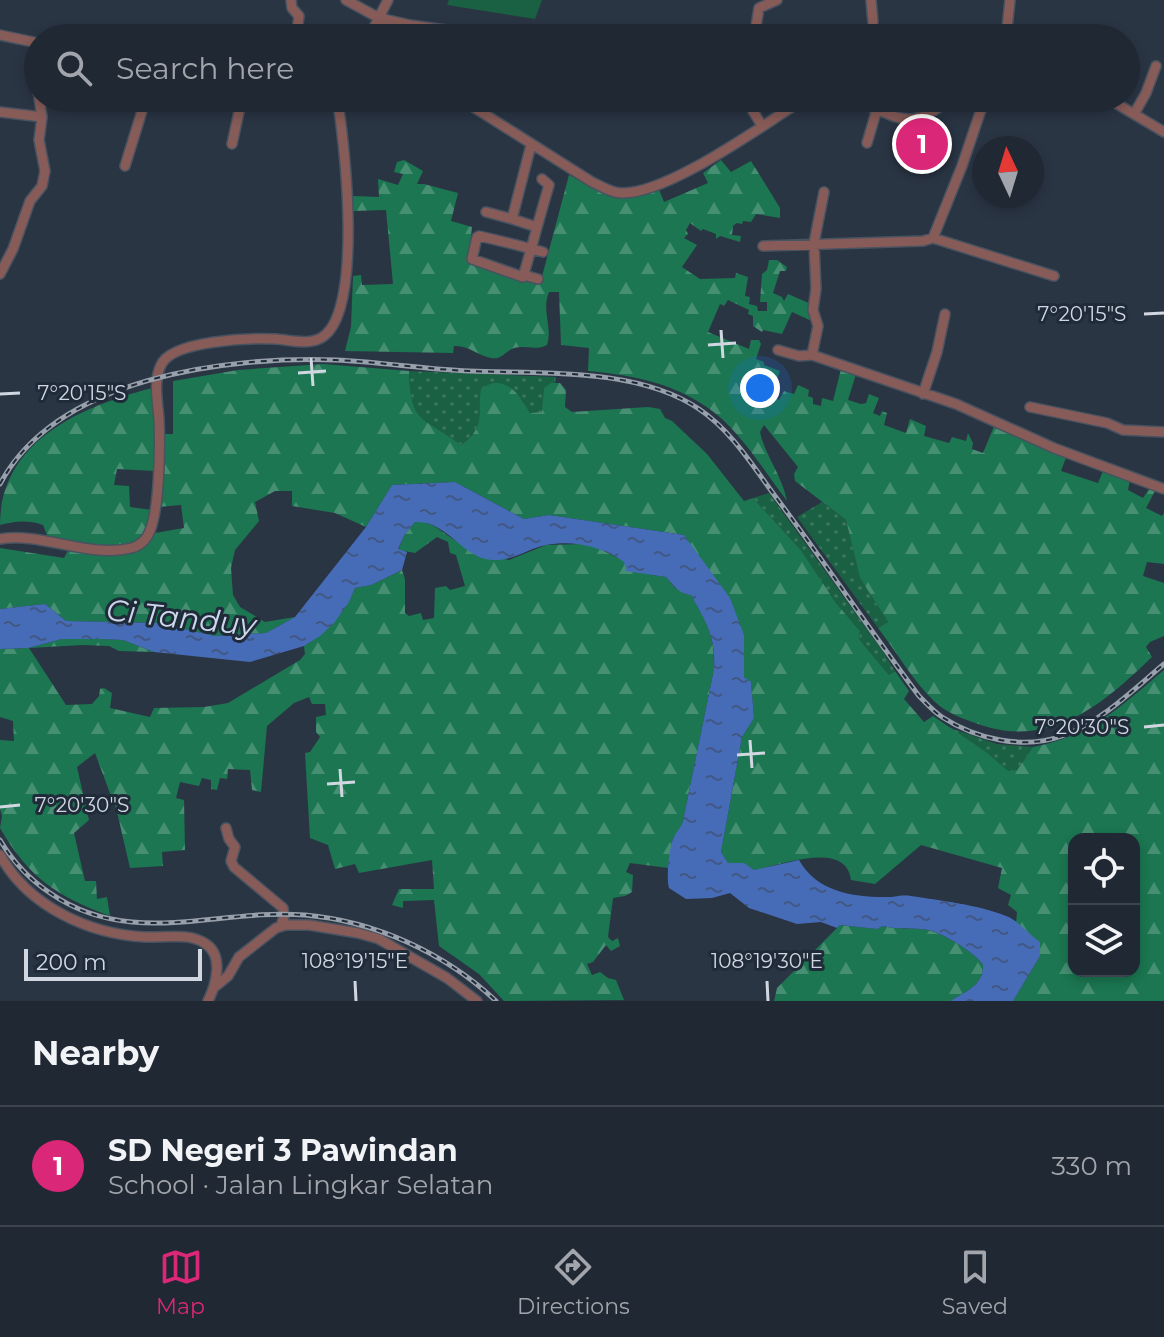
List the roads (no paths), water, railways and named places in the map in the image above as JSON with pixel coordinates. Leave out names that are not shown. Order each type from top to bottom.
[{"type":"street","points":[[291,0],[292,8],[299,16],[298,24]]},
{"type":"street","points":[[346,0],[379,18],[408,24]]},
{"type":"street","points":[[374,24],[388,0]]},
{"type":"street","points":[[756,24],[759,8],[777,0]]},
{"type":"street","points":[[871,0],[873,22]]},
{"type":"street","points":[[1007,24],[1010,0]]},
{"type":"street","points":[[0,35],[24,40]]},
{"type":"street","points":[[1140,104],[1156,66]]},
{"type":"street","points":[[0,112],[42,117]]},
{"type":"street","points":[[0,274],[13,249],[30,201],[42,186],[45,171],[39,140],[41,112]]},
{"type":"street","points":[[125,166],[142,112]]},
{"type":"street","points":[[232,144],[239,112]]},
{"type":"street","points":[[0,539],[26,537],[95,550],[135,547],[150,532],[153,516],[159,454],[157,380],[165,359],[180,351],[221,342],[264,339],[312,341],[326,335],[332,328],[343,297],[349,212],[339,112]]},
{"type":"street","points":[[481,112],[592,182],[623,193],[657,184],[709,160],[786,112]]},
{"type":"street","points":[[754,112],[762,126]]},
{"type":"street","points":[[867,143],[876,112]]},
{"type":"street","points":[[885,112],[904,119],[922,118],[934,112]]},
{"type":"street","points":[[933,238],[980,112]]},
{"type":"street","points":[[1131,112],[1164,132]]},
{"type":"street","points":[[512,219],[531,145]]},
{"type":"street","points":[[524,275],[549,185],[542,179]]},
{"type":"street","points":[[812,355],[818,326],[813,310],[816,289],[814,243],[824,192]]},
{"type":"street","points":[[486,212],[537,227]]},
{"type":"street","points":[[538,279],[473,261],[472,253],[479,236],[543,252]]},
{"type":"street","points":[[763,246],[923,241],[933,238],[1054,276]]},
{"type":"street","points":[[923,394],[945,314]]},
{"type":"street","points":[[778,350],[805,357],[812,355],[963,407],[1054,448],[1164,489]]},
{"type":"street","points":[[1030,407],[1107,423],[1123,430],[1164,432]]},
{"type":"street","points":[[208,1001],[239,957],[281,926],[284,917],[283,908],[234,867],[231,861],[235,847],[226,828]]},
{"type":"street","points":[[0,855],[7,868],[38,898],[69,918],[110,933],[192,937],[204,942],[213,952],[216,986]]},
{"type":"street","points":[[1,877],[7,868]]},
{"type":"street","points":[[281,926],[314,926],[372,936],[447,978],[477,1001]]},
{"type":"water","points":[[455,482],[524,519],[549,515],[684,535],[730,598],[744,635],[744,677],[751,682],[754,718],[742,737],[721,852],[728,863],[744,863],[754,870],[799,860],[816,880],[839,891],[865,896],[908,896],[946,901],[1010,918],[1040,942],[1040,956],[1013,1001],[950,1001],[977,983],[983,965],[966,949],[935,932],[883,926],[877,929],[840,925],[837,928],[821,922],[797,924],[749,908],[730,893],[712,898],[686,899],[669,888],[670,850],[683,821],[714,669],[712,639],[691,595],[680,591],[666,577],[626,571],[624,562],[596,548],[556,544],[507,559],[492,560],[472,553],[436,527],[415,522],[398,549],[407,552],[402,570],[371,585],[355,588],[334,623],[304,646],[250,662],[154,652],[123,640],[62,639],[28,648],[0,649],[0,609],[45,604],[66,621],[158,623],[215,636],[266,633],[295,617],[366,527],[392,485]]},
{"type":"railway","points":[[0,484],[26,448],[61,419],[103,397],[148,380],[197,369],[246,363],[336,360],[618,379],[674,395],[699,409],[722,428],[751,463],[919,696],[936,713],[955,725],[985,736],[1016,742],[1062,736],[1103,714],[1164,664]]},
{"type":"railway","points":[[0,840],[16,863],[35,882],[81,910],[112,919],[143,923],[272,914],[331,918],[383,932],[432,954],[496,1001]]},
{"type":"place","name":"SD Negeri 3 Pawindan","points":[[922,144]]},
{"type":"water label","name":"Ci Tanduy","points":[[181,618]]}]
